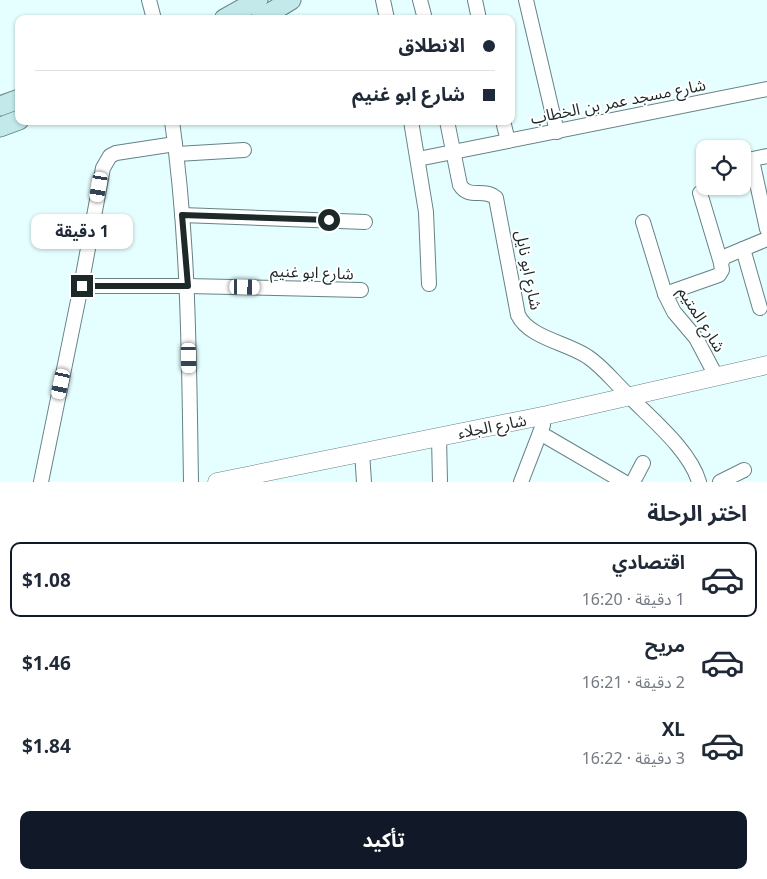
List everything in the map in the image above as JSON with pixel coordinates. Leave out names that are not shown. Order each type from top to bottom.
[{"type":"main road","points":[[231,15],[258,0]]},
{"type":"main road","points":[[267,15],[291,0]]},
{"type":"main road","points":[[0,106],[15,100]]},
{"type":"main road","points":[[0,127],[15,121]]},
{"type":"street","points":[[150,0],[153,15]]},
{"type":"street","points":[[383,0],[386,15]]},
{"type":"street","points":[[420,0],[424,15]]},
{"type":"street","points":[[475,0],[478,15]]},
{"type":"street","points":[[526,0],[557,132]]},
{"type":"street","name":"شارع مسجد عمر بن الخطاب","points":[[418,159],[767,89]]},
{"type":"street","points":[[173,125],[188,286],[191,482]]},
{"type":"street","points":[[412,125],[426,212],[429,284]]},
{"type":"street","points":[[447,125],[452,152]]},
{"type":"street","points":[[504,125],[508,141]]},
{"type":"street","points":[[41,482],[82,286],[105,161],[116,153],[176,149],[244,150]]},
{"type":"street","name":"شارع ابو نايل","points":[[452,152],[462,189],[471,194],[492,194],[496,198],[518,315],[521,321],[531,330],[590,359],[629,397]]},
{"type":"street","points":[[751,160],[767,156]]},
{"type":"street","points":[[751,175],[767,229]]},
{"type":"street","points":[[665,294],[719,275],[722,270],[701,195]]},
{"type":"street","points":[[182,215],[366,222]]},
{"type":"street","name":"شارع المتيم","points":[[643,222],[665,294],[674,312],[696,338],[716,376]]},
{"type":"street","points":[[721,263],[724,257],[767,239]]},
{"type":"street","points":[[743,249],[760,308]]},
{"type":"street","name":"شارع ابو غنيم","points":[[82,286],[188,286],[361,290]]},
{"type":"street","name":"شارع الجلاء","points":[[223,481],[268,476],[362,452],[547,415],[767,365]]},
{"type":"street","points":[[629,397],[667,434],[690,463],[699,482]]},
{"type":"street","points":[[521,482],[547,415]]},
{"type":"street","points":[[540,433],[624,482]]},
{"type":"street","points":[[439,437],[440,482]]},
{"type":"street","points":[[362,452],[364,482]]},
{"type":"street","points":[[633,482],[643,463]]},
{"type":"street","points":[[720,482],[744,470]]},
{"type":"route","points":[[82,286],[188,286],[182,215],[329,220]]}]
